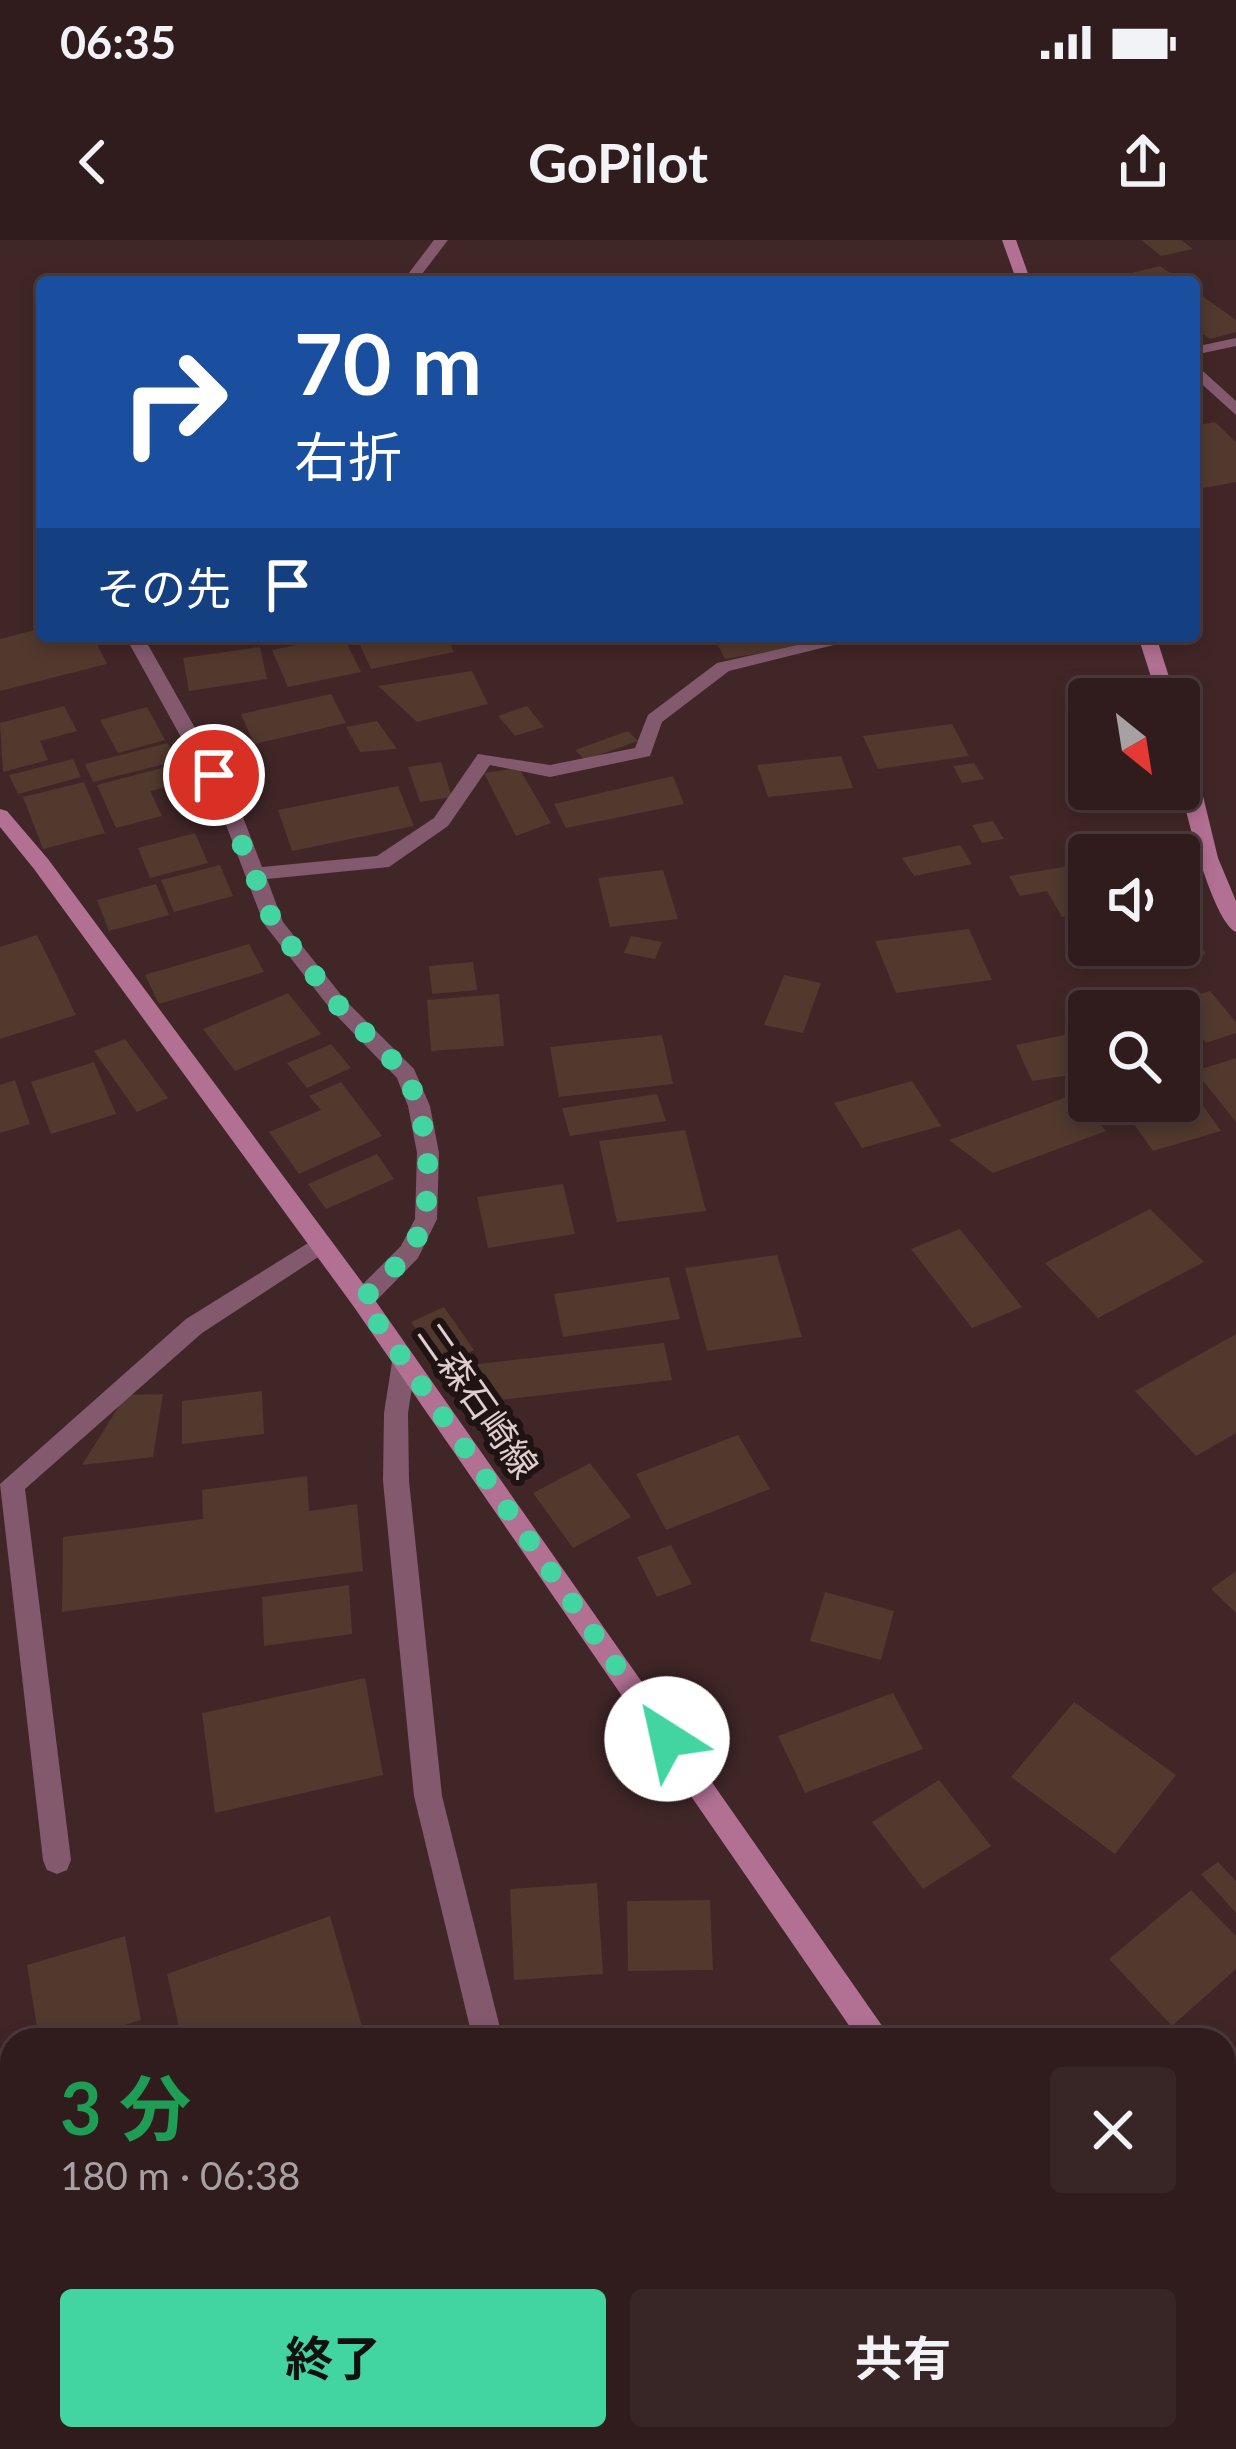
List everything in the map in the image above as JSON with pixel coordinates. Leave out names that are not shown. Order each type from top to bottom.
[{"type":"main road","points":[[1009,240],[1022,276]]},
{"type":"main road","points":[[1149,642],[1160,678]]},
{"type":"main road","points":[[1197,810],[1208,858],[1236,925]]},
{"type":"main road","name":"二森石崎線","points":[[0,815],[362,1300],[869,2028]]},
{"type":"street","points":[[414,276],[441,240]]},
{"type":"street","points":[[1200,350],[1236,342]]},
{"type":"street","points":[[1200,374],[1236,410]]},
{"type":"street","points":[[137,642],[214,775],[263,904],[298,958],[406,1074],[419,1106],[428,1153],[426,1219],[410,1252],[362,1300]]},
{"type":"street","points":[[253,874],[382,862],[441,822],[485,758],[550,771],[643,752],[654,719],[723,667],[834,642]]},
{"type":"street","points":[[57,1861],[12,1485],[194,1326],[321,1244]]},
{"type":"street","points":[[404,1362],[396,1413],[396,1481],[428,1796],[485,2028]]},
{"type":"building","points":[[1141,240],[1181,240],[1193,249],[1161,256]]},
{"type":"building","points":[[1160,266],[1174,276],[1124,276]]},
{"type":"building","points":[[1200,294],[1236,320],[1236,332],[1210,339],[1200,332]]},
{"type":"building","points":[[1215,422],[1236,442],[1236,482],[1200,489],[1200,425]]},
{"type":"building","points":[[36,630],[36,642],[96,642],[107,664],[0,691],[0,639]]},
{"type":"building","points":[[346,642],[361,672],[288,687],[272,650]]},
{"type":"building","points":[[359,642],[449,642],[454,652],[371,669]]},
{"type":"building","points":[[716,642],[819,643],[725,659]]},
{"type":"building","points":[[260,647],[267,679],[189,691],[183,658]]},
{"type":"building","points":[[472,671],[488,704],[417,722],[378,686]]},
{"type":"building","points":[[331,694],[346,723],[254,744],[241,714]]},
{"type":"building","points":[[64,706],[77,731],[40,741],[48,760],[3,772],[0,723]]},
{"type":"building","points":[[527,706],[544,727],[515,736],[498,716]]},
{"type":"building","points":[[147,707],[165,740],[118,753],[100,720]]},
{"type":"building","points":[[377,721],[397,749],[360,752],[346,727]]},
{"type":"building","points":[[952,724],[969,756],[878,769],[863,736]]},
{"type":"building","points":[[628,731],[638,741],[585,760],[575,750]]},
{"type":"building","points":[[168,743],[177,761],[93,782],[85,764]]},
{"type":"building","points":[[841,756],[853,788],[768,797],[757,765]]},
{"type":"building","points":[[73,759],[81,777],[18,794],[9,775]]},
{"type":"building","points":[[441,762],[452,797],[420,802],[408,767]]},
{"type":"building","points":[[181,763],[190,781],[150,791],[162,816],[116,828],[97,785]]},
{"type":"building","points":[[974,763],[984,779],[962,783],[953,766]]},
{"type":"building","points":[[519,768],[551,823],[516,836],[484,773]]},
{"type":"building","points":[[673,776],[684,804],[566,828],[554,804]]},
{"type":"building","points":[[84,782],[105,833],[43,849],[23,797]]},
{"type":"building","points":[[398,786],[414,826],[292,851],[278,810]]},
{"type":"building","points":[[993,821],[1004,839],[982,843],[972,825]]},
{"type":"building","points":[[195,833],[208,863],[150,878],[138,848]]},
{"type":"building","points":[[960,845],[972,864],[914,876],[902,858]]},
{"type":"building","points":[[220,865],[233,896],[174,912],[161,880]]},
{"type":"building","points":[[1068,866],[1068,916],[1062,917],[1047,891],[1020,896],[1009,876]]},
{"type":"building","points":[[663,870],[678,919],[610,927],[598,878]]},
{"type":"building","points":[[156,884],[169,915],[109,931],[97,900]]},
{"type":"building","points":[[969,929],[992,980],[896,993],[875,941]]},
{"type":"building","points":[[37,935],[76,1015],[0,1039],[0,947]]},
{"type":"building","points":[[631,936],[662,942],[655,959],[624,953]]},
{"type":"building","points":[[249,944],[264,972],[159,1004],[145,975]]},
{"type":"building","points":[[473,962],[477,990],[432,994],[429,966]]},
{"type":"building","points":[[784,975],[821,983],[803,1033],[764,1025]]},
{"type":"building","points":[[1210,991],[1236,1022],[1236,1033],[1206,1043],[1200,1036],[1200,994]]},
{"type":"building","points":[[288,993],[321,1034],[235,1071],[203,1029]]},
{"type":"building","points":[[499,994],[504,1046],[431,1051],[427,1000]]},
{"type":"building","points":[[1068,1034],[1068,1075],[1032,1081],[1016,1045]]},
{"type":"building","points":[[662,1035],[673,1084],[559,1097],[550,1047]]},
{"type":"building","points":[[125,1039],[168,1098],[137,1112],[94,1051]]},
{"type":"building","points":[[331,1044],[351,1068],[307,1088],[287,1063]]},
{"type":"building","points":[[1236,1058],[1236,1122],[1200,1077],[1200,1069]]},
{"type":"building","points":[[94,1062],[116,1114],[51,1134],[31,1082]]},
{"type":"building","points":[[15,1080],[30,1124],[0,1133],[0,1085]]},
{"type":"building","points":[[912,1081],[941,1126],[862,1148],[834,1103]]},
{"type":"building","points":[[341,1082],[382,1136],[299,1174],[269,1132],[321,1110],[309,1096]]},
{"type":"building","points":[[657,1094],[666,1121],[570,1136],[562,1108]]},
{"type":"building","points":[[1068,1097],[1068,1122],[1098,1122],[1106,1131],[993,1173],[949,1140]]},
{"type":"building","points":[[1200,1102],[1221,1131],[1153,1151],[1133,1122],[1200,1122]]},
{"type":"building","points":[[685,1130],[706,1211],[617,1222],[599,1141]]},
{"type":"building","points":[[377,1154],[394,1179],[326,1209],[308,1184]]},
{"type":"building","points":[[563,1184],[575,1234],[488,1248],[477,1197]]},
{"type":"building","points":[[1150,1209],[1204,1262],[1098,1318],[1045,1263]]},
{"type":"building","points":[[960,1229],[1022,1307],[972,1328],[911,1249]]},
{"type":"building","points":[[777,1255],[802,1337],[707,1351],[685,1268]]},
{"type":"building","points":[[669,1277],[680,1319],[563,1337],[554,1294]]},
{"type":"building","points":[[444,1307],[474,1350],[440,1366],[411,1322]]},
{"type":"building","points":[[1236,1334],[1236,1433],[1196,1456],[1135,1391]]},
{"type":"building","points":[[664,1343],[672,1380],[483,1402],[478,1364]]},
{"type":"building","points":[[262,1391],[264,1434],[182,1444],[182,1401]]},
{"type":"building","points":[[163,1394],[153,1457],[82,1465],[126,1395]]},
{"type":"building","points":[[738,1435],[770,1489],[666,1530],[636,1474]]},
{"type":"building","points":[[590,1463],[631,1517],[573,1548],[533,1493]]},
{"type":"building","points":[[307,1476],[309,1511],[357,1504],[363,1571],[62,1612],[63,1537],[203,1519],[202,1490]]},
{"type":"building","points":[[671,1545],[692,1584],[657,1597],[637,1557]]},
{"type":"building","points":[[1236,1571],[1236,1613],[1211,1589]]},
{"type":"building","points":[[349,1585],[352,1634],[264,1646],[262,1597]]},
{"type":"building","points":[[825,1592],[894,1611],[881,1660],[810,1641]]},
{"type":"building","points":[[365,1678],[383,1775],[215,1813],[202,1713]]},
{"type":"building","points":[[893,1693],[923,1749],[805,1793],[778,1736]]},
{"type":"building","points":[[1074,1702],[1176,1775],[1115,1854],[1011,1777]]},
{"type":"building","points":[[939,1780],[991,1846],[923,1889],[872,1822]]},
{"type":"building","points":[[1218,1862],[1236,1881],[1236,1913],[1201,1874]]},
{"type":"building","points":[[597,1883],[603,1974],[514,1980],[510,1889]]},
{"type":"building","points":[[1191,1890],[1236,1936],[1236,1969],[1172,2026],[1109,1959]]},
{"type":"building","points":[[710,1900],[713,1970],[628,1971],[627,1901]]},
{"type":"building","points":[[330,1916],[363,2028],[179,2028],[167,1974]]},
{"type":"building","points":[[125,1936],[141,2020],[116,2028],[37,2028],[27,1965]]},
{"type":"route","points":[[214,775],[274,924],[339,1006],[406,1074],[419,1106],[428,1153],[426,1219],[410,1252],[362,1300],[667,1739]]}]
